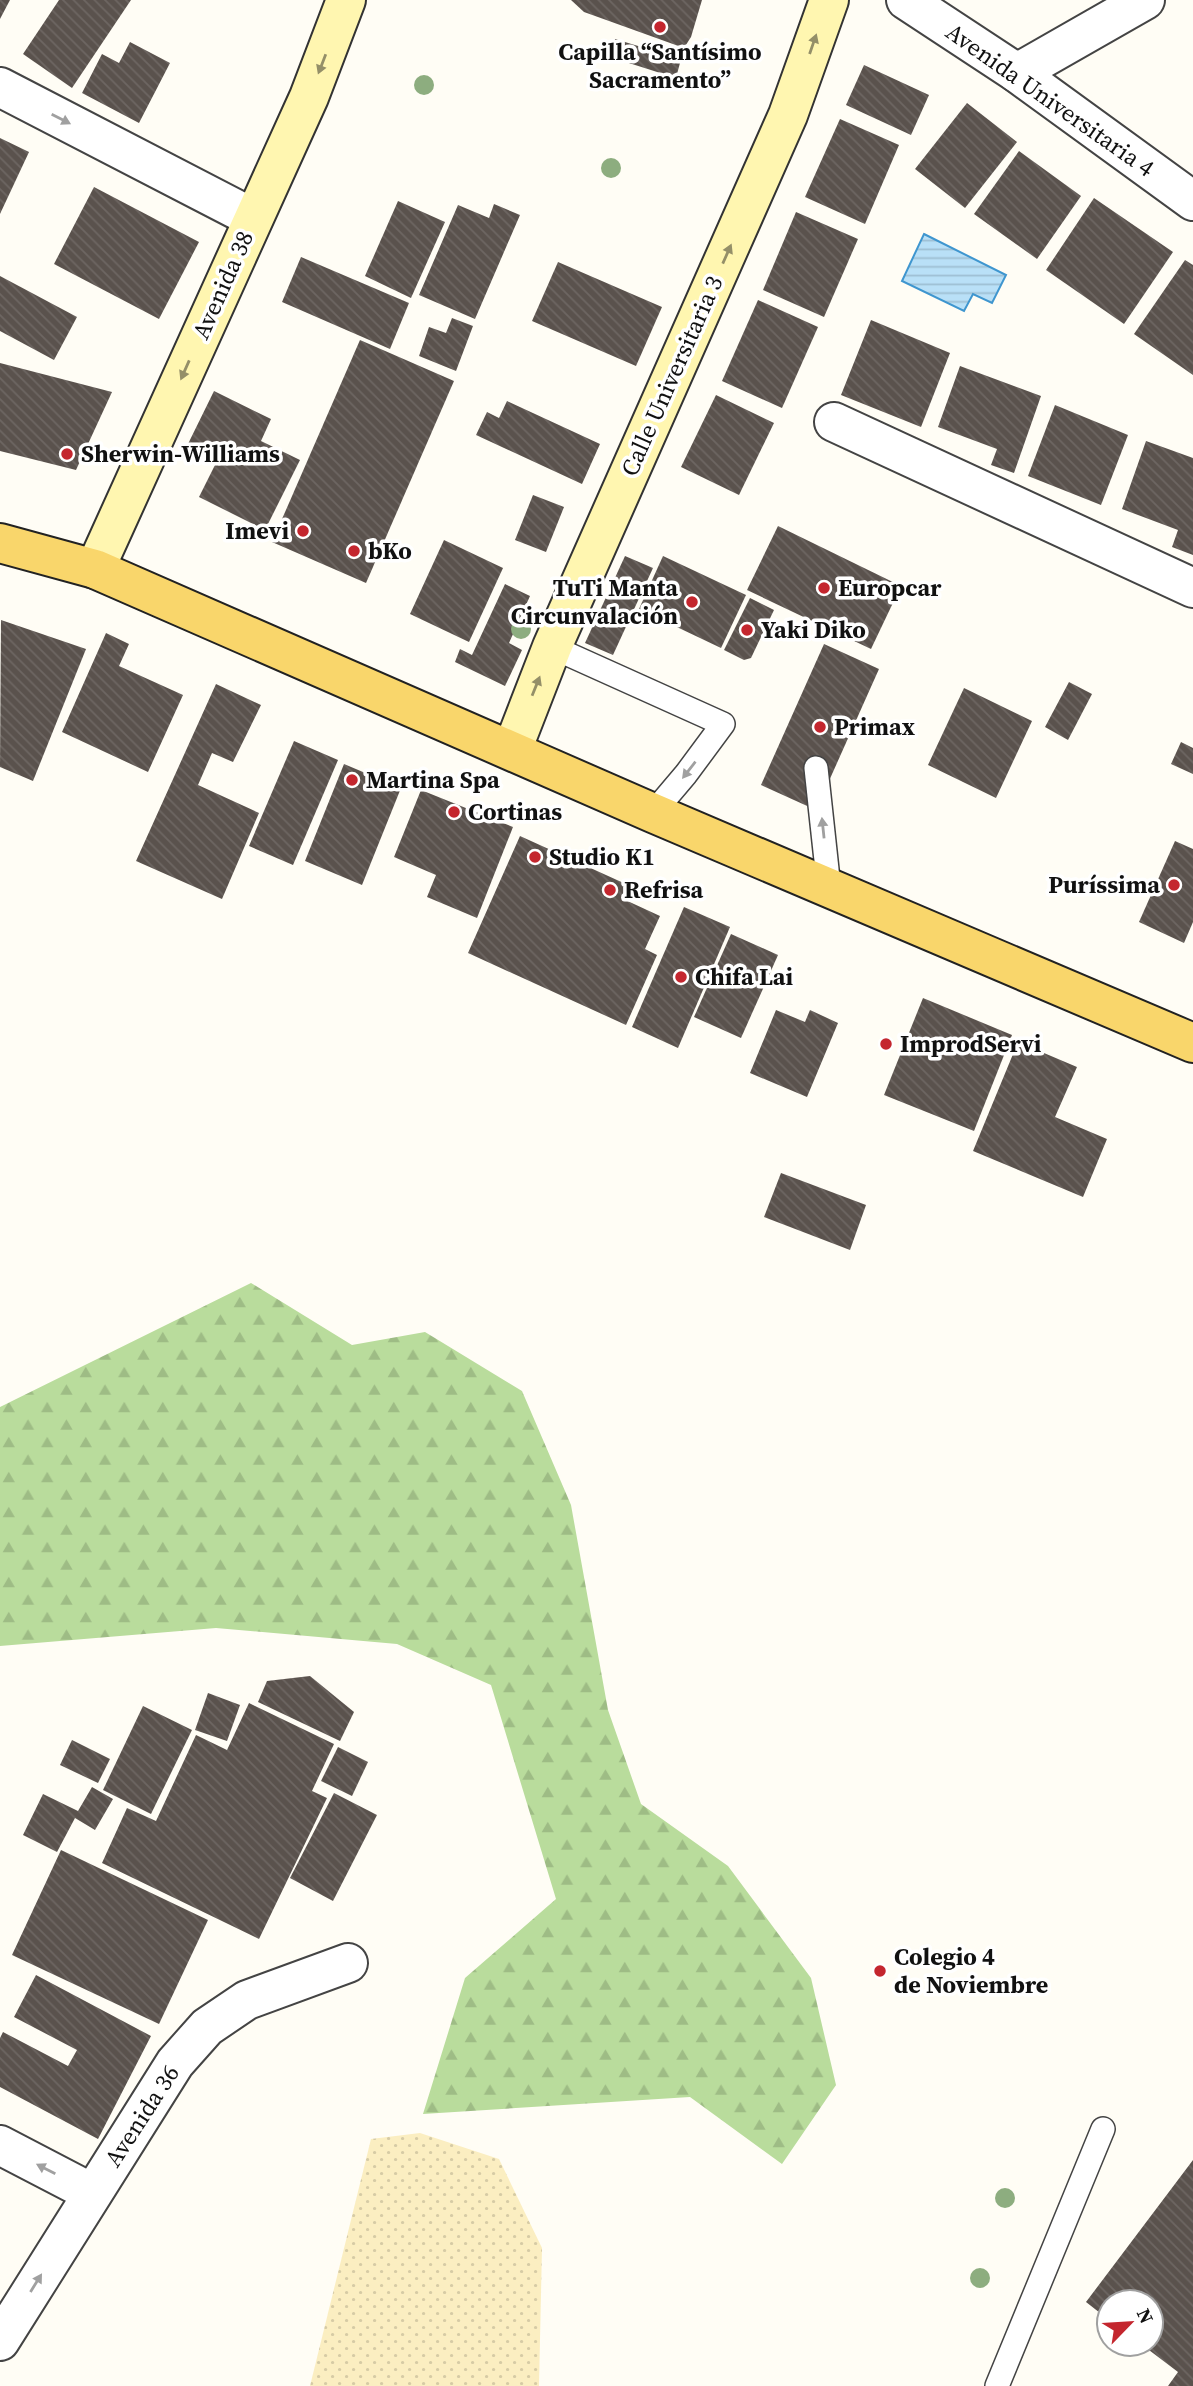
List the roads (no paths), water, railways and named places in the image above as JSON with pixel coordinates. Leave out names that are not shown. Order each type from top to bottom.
[{"type":"main road","points":[[0,543],[96,569],[653,813],[1193,1043]]},
{"type":"street","name":"Avenida 38","points":[[96,569],[309,97],[346,0]]},
{"type":"street","name":"Calle Universitaria 3","points":[[512,750],[552,647],[788,115],[829,0]]},
{"type":"street","name":"Avenida Universitaria 4","points":[[906,0],[1017,73],[1193,201]]},
{"type":"street","points":[[1017,73],[1145,0]]},
{"type":"street","points":[[0,88],[253,218]]},
{"type":"street","points":[[834,422],[1193,588]]},
{"type":"street","name":"Avenida 36","points":[[0,2341],[175,2063],[207,2028],[247,2000],[348,1963]]},
{"type":"street","points":[[0,2145],[92,2193]]},
{"type":"lane","points":[[552,647],[723,724],[653,813]]},
{"type":"lane","points":[[816,768],[829,888]]},
{"type":"lane","points":[[997,2386],[1103,2129]]},
{"type":"water","points":[[924,234],[1006,275],[992,303],[973,294],[964,311],[902,281]]},
{"type":"place","name":"Capilla “Santísimo Sacramento”","points":[[660,27]]},
{"type":"place","name":"Sherwin-Williams","points":[[67,454]]},
{"type":"place","name":"Imevi","points":[[303,531]]},
{"type":"place","name":"bKo","points":[[354,551]]},
{"type":"place","name":"Europcar","points":[[824,588]]},
{"type":"place","name":"TuTi Manta Circunvalación","points":[[692,602]]},
{"type":"place","name":"Yaki Diko","points":[[747,630]]},
{"type":"place","name":"Primax","points":[[820,727]]},
{"type":"place","name":"Martina Spa","points":[[352,780]]},
{"type":"place","name":"Cortinas","points":[[454,812]]},
{"type":"place","name":"Studio K1","points":[[535,857]]},
{"type":"place","name":"Puríssima","points":[[1174,885]]},
{"type":"place","name":"Refrisa","points":[[610,890]]},
{"type":"place","name":"Chifa Lai","points":[[681,977]]},
{"type":"place","name":"ImprodServi","points":[[886,1044]]},
{"type":"place","name":"Colegio 4 de Noviembre","points":[[880,1971]]}]
